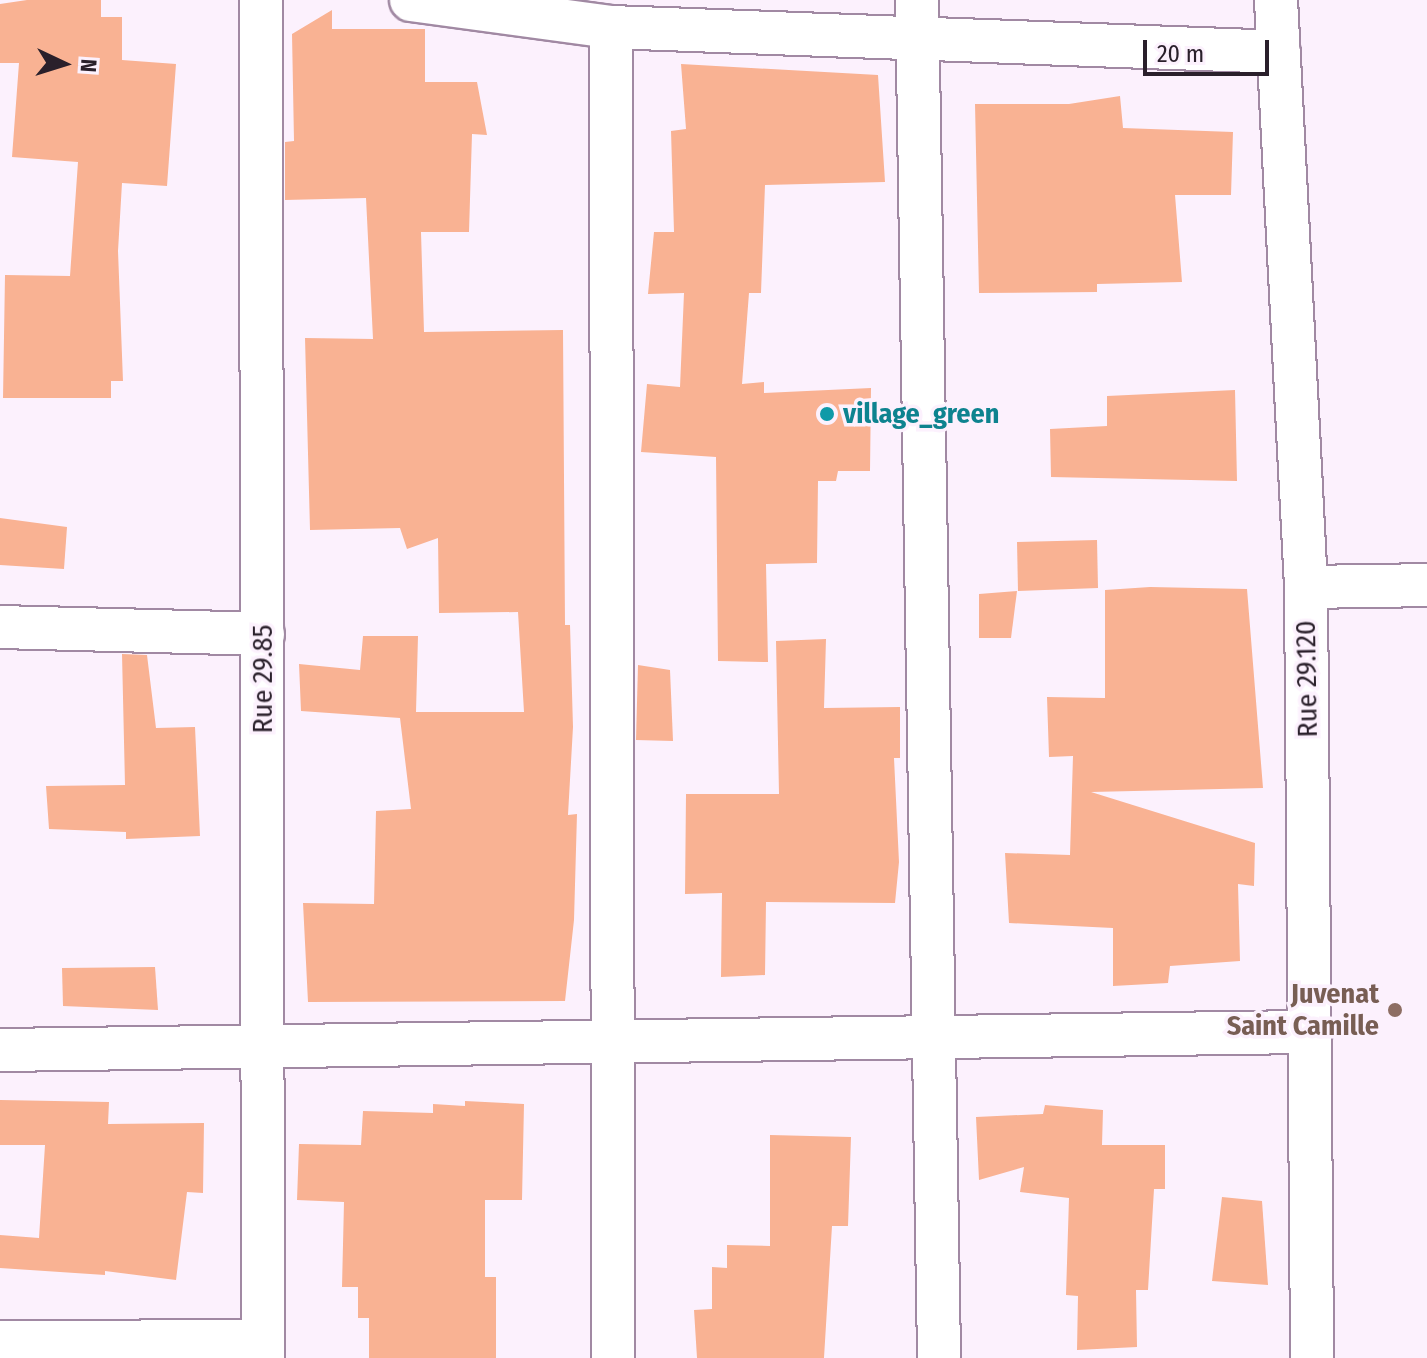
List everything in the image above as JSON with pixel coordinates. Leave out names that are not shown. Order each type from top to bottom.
[{"type":"street","name":"Rue 29.85","points":[[261,0],[263,1350]]},
{"type":"street","points":[[411,0],[611,27],[919,41],[1279,52]]},
{"type":"street","points":[[917,0],[939,1358]]},
{"type":"street","name":"Rue 29.120","points":[[1276,0],[1306,587],[1312,1358]]},
{"type":"street","points":[[611,27],[613,1358]]},
{"type":"street","points":[[1306,587],[1427,585]]},
{"type":"street","points":[[0,627],[263,634]]},
{"type":"street","points":[[0,1050],[1311,1032]]},
{"type":"street","points":[[0,1342],[263,1350]]},
{"type":"building","points":[[27,0],[101,0],[101,17],[122,17],[122,60],[176,64],[167,186],[122,183],[118,251],[123,381],[111,381],[111,398],[3,398],[5,275],[70,276],[78,162],[12,157],[19,63],[0,63],[0,4]]},
{"type":"building","points":[[332,10],[332,29],[425,29],[425,82],[477,82],[487,135],[472,134],[469,232],[421,232],[424,332],[563,330],[565,625],[570,625],[573,727],[568,815],[577,814],[574,920],[565,1001],[308,1002],[303,903],[374,904],[376,811],[411,809],[400,718],[301,711],[299,664],[360,670],[363,636],[418,636],[416,712],[524,712],[518,612],[439,613],[438,538],[407,549],[400,528],[310,530],[305,338],[373,339],[366,198],[285,200],[285,142],[294,141],[292,34]]},
{"type":"building","points":[[681,64],[878,75],[885,182],[765,185],[761,293],[749,293],[742,384],[764,382],[764,393],[871,388],[870,471],[838,471],[836,481],[818,481],[817,563],[766,564],[768,662],[718,661],[716,457],[641,452],[647,384],[680,387],[684,293],[648,294],[654,232],[674,232],[671,131],[686,129]]},
{"type":"building","points":[[1120,96],[1123,128],[1233,132],[1231,195],[1175,195],[1182,282],[1097,284],[1097,292],[979,293],[975,104],[1069,104]]},
{"type":"building","points":[[1235,390],[1237,481],[1051,477],[1050,429],[1107,426],[1107,396]]},
{"type":"building","points":[[0,518],[67,527],[64,569],[0,565]]},
{"type":"building","points":[[1097,540],[1098,588],[1018,591],[1017,542]]},
{"type":"building","points":[[1150,587],[1247,589],[1263,788],[1091,792],[1255,843],[1254,886],[1238,884],[1240,961],[1170,966],[1168,983],[1113,986],[1113,928],[1009,923],[1005,853],[1070,855],[1073,756],[1049,757],[1047,697],[1105,698],[1105,590]]},
{"type":"building","points":[[1017,591],[1011,638],[979,638],[979,594]]},
{"type":"building","points":[[826,639],[824,708],[900,707],[900,758],[894,758],[899,862],[895,903],[766,902],[765,975],[721,977],[722,893],[685,894],[686,794],[779,794],[776,641]]},
{"type":"building","points":[[122,654],[147,655],[156,728],[195,727],[200,836],[126,839],[126,832],[49,829],[46,786],[125,785]]},
{"type":"building","points":[[638,665],[670,670],[673,741],[636,740]]},
{"type":"building","points":[[155,967],[158,1010],[63,1006],[62,968]]},
{"type":"building","points":[[0,1100],[109,1102],[108,1124],[204,1123],[203,1193],[187,1192],[176,1280],[105,1271],[105,1275],[0,1268],[0,1235],[39,1238],[45,1145],[0,1145]]},
{"type":"building","points":[[465,1101],[524,1104],[522,1200],[485,1200],[485,1277],[496,1277],[496,1358],[369,1358],[369,1318],[358,1318],[358,1287],[342,1287],[344,1202],[297,1200],[299,1144],[361,1145],[363,1111],[433,1113],[433,1104],[465,1106]]},
{"type":"building","points":[[1045,1105],[1103,1110],[1102,1145],[1165,1145],[1165,1189],[1154,1189],[1148,1290],[1136,1290],[1137,1347],[1077,1350],[1078,1296],[1066,1295],[1069,1198],[1020,1192],[1024,1167],[979,1180],[976,1117],[1043,1114]]},
{"type":"building","points":[[770,1135],[851,1137],[848,1226],[832,1226],[824,1358],[697,1358],[694,1310],[712,1309],[712,1267],[727,1268],[727,1245],[770,1246]]},
{"type":"building","points":[[1222,1197],[1262,1201],[1268,1285],[1212,1281]]},
{"type":"place","name":"village_green","points":[[827,414]]},
{"type":"place","name":"Juvenat Saint Camille","points":[[1395,1010]]}]
